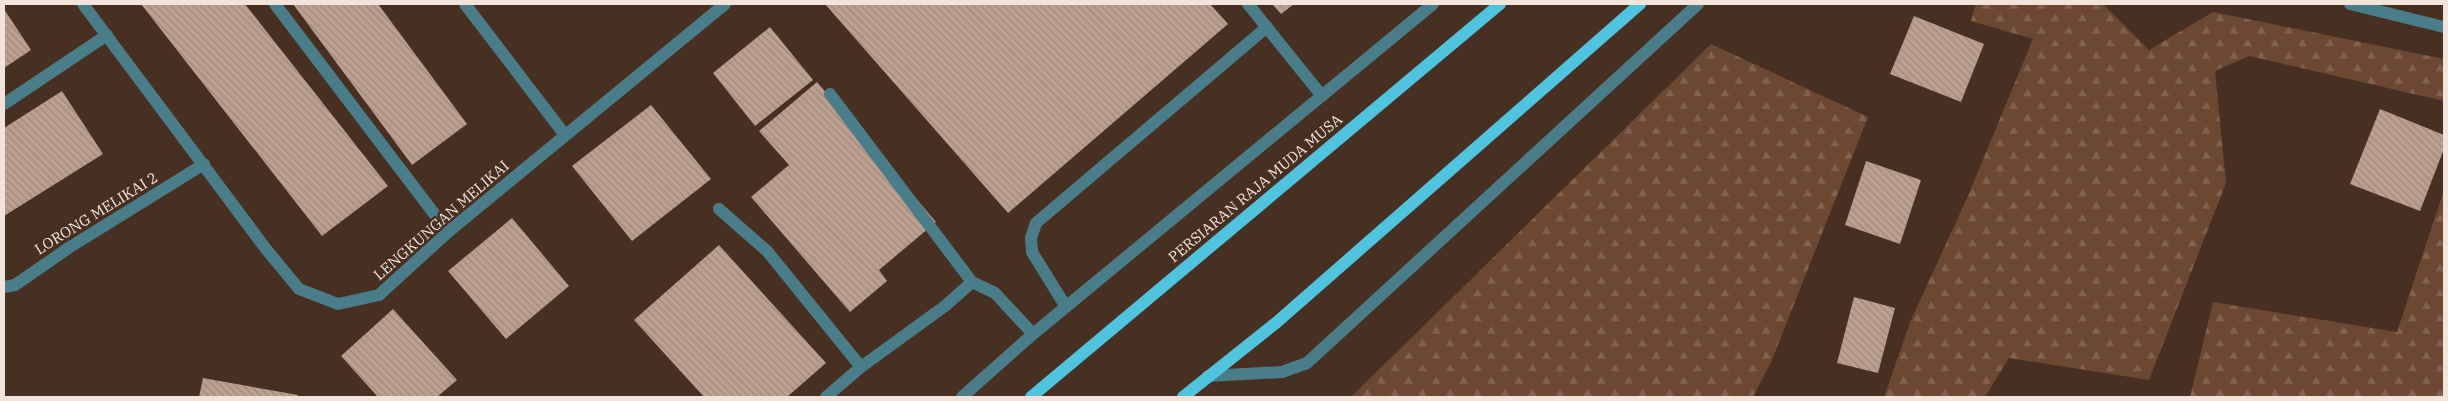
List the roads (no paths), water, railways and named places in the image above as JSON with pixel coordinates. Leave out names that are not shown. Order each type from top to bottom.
[{"type":"main road","name":"PERSIARAN RAJA MUDA MUSA","points":[[1030,397],[1500,4]]},
{"type":"main road","points":[[1183,397],[1277,322],[1640,4]]},
{"type":"street","name":"LENGKUNGAN MELIKAI","points":[[84,4],[266,249],[300,289],[338,304],[379,294],[448,232],[725,4]]},
{"type":"street","points":[[275,4],[448,232]]},
{"type":"street","points":[[466,4],[565,135]]},
{"type":"street","points":[[1248,4],[1322,96]]},
{"type":"street","points":[[962,397],[1033,334],[1433,4]]},
{"type":"street","points":[[1208,376],[1282,372],[1308,363],[1698,4]]},
{"type":"street","points":[[2350,4],[2442,24]]},
{"type":"street","points":[[1066,307],[1032,252],[1031,238],[1036,224],[1267,27]]},
{"type":"street","points":[[4,104],[107,35]]},
{"type":"street","points":[[830,94],[972,282],[995,293],[1033,334]]},
{"type":"street","name":"LORONG MELIKAI 2","points":[[4,287],[15,285],[70,247],[204,164]]},
{"type":"street","points":[[719,209],[767,251],[861,367]]},
{"type":"street","points":[[826,397],[861,367],[945,306],[972,282]]}]
